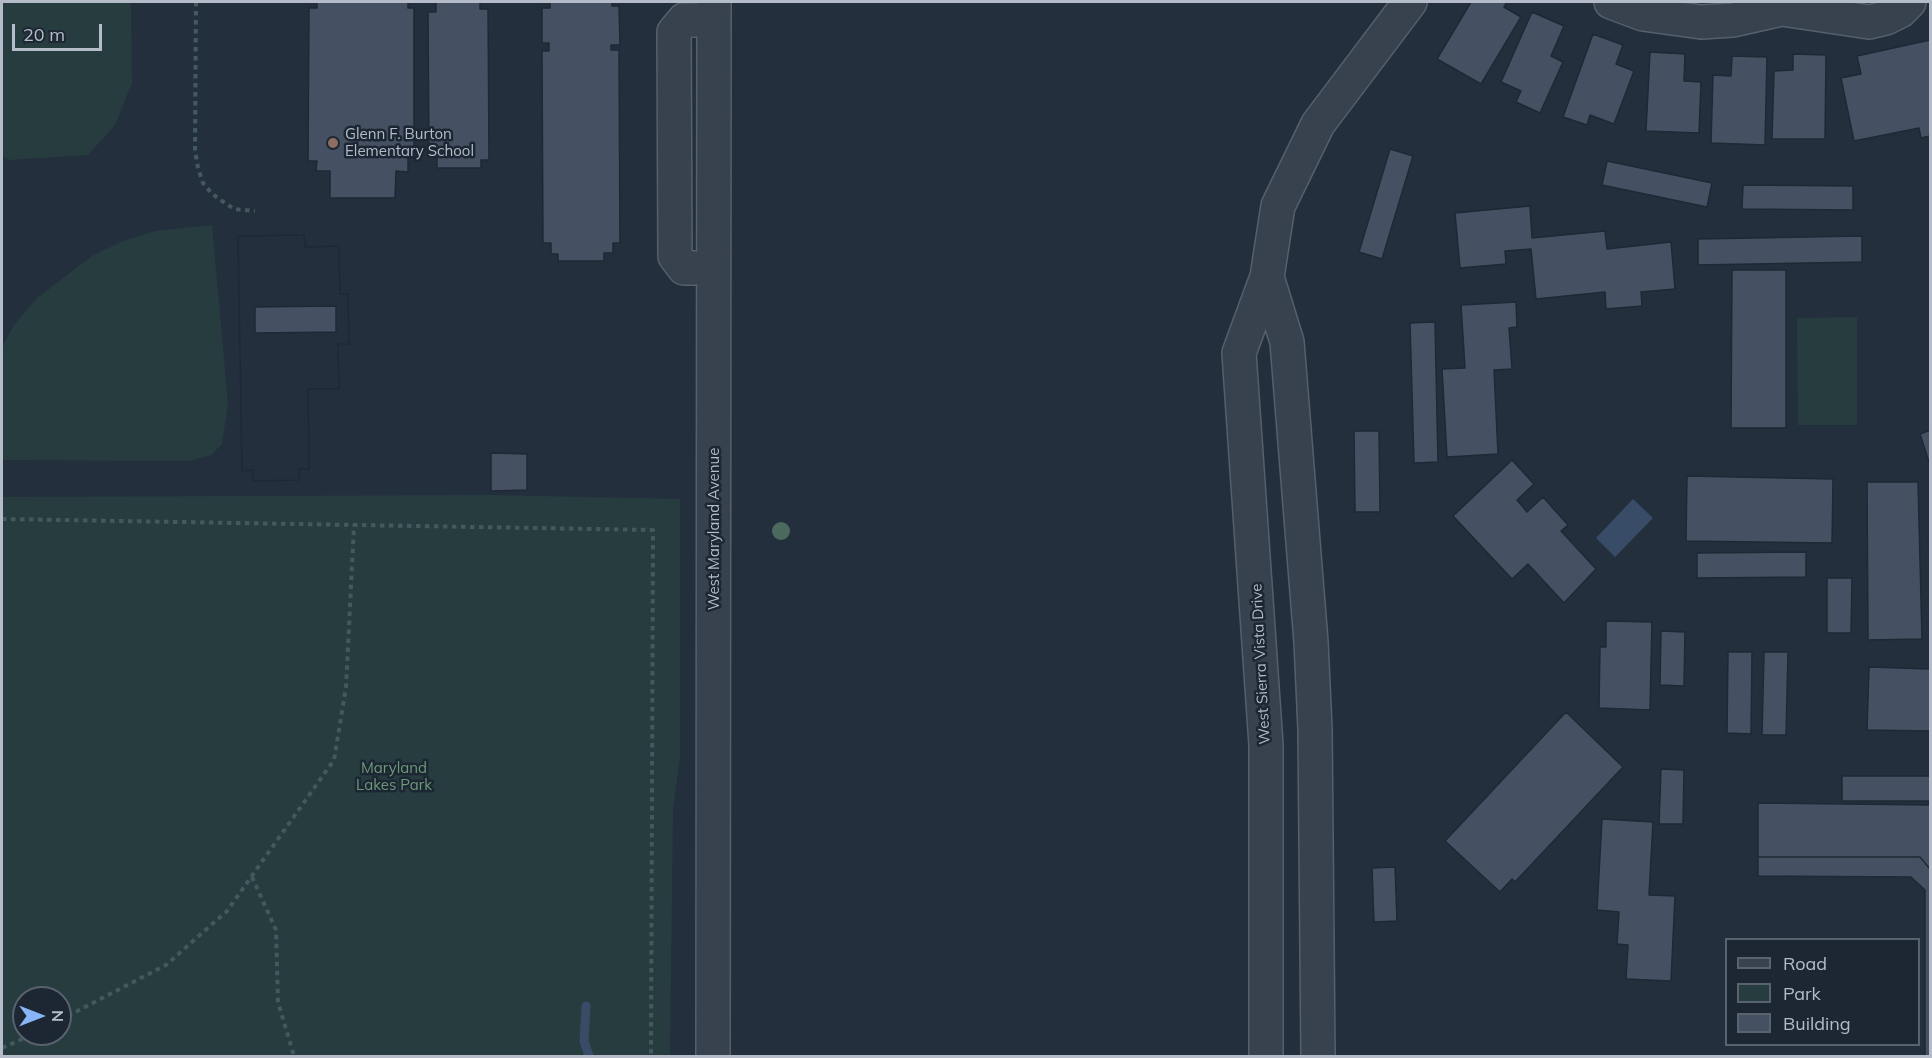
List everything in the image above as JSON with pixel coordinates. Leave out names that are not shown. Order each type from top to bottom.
[{"type":"street","name":"West Sierra Vista Drive","points":[[1266,1056],[1266,745],[1239,353],[1268,277],[1278,206],[1318,124],[1410,2]]},
{"type":"street","points":[[1611,2],[1643,14],[1701,22],[1733,20],[1784,5],[1869,22],[1886,18],[1900,11],[1909,2]]},
{"type":"street","name":"West Maryland Avenue","points":[[713,1056],[714,11]]},
{"type":"street","name":"West Sierra Vista Drive","points":[[1268,277],[1287,342],[1311,642],[1315,729],[1318,1056]]},
{"type":"path","points":[[196,2],[195,150],[198,168],[203,183],[223,203],[234,209],[255,211]]},
{"type":"path","points":[[2,519],[653,530],[651,1056]]},
{"type":"path","points":[[72,1014],[166,965],[227,911],[334,760],[346,687],[354,525]]},
{"type":"path","points":[[251,877],[276,930],[278,1002],[294,1056]]},
{"type":"green space","points":[[2,2],[131,2],[132,83],[115,125],[88,155],[8,160],[2,156]]},
{"type":"green space","points":[[212,225],[228,404],[222,444],[211,455],[189,461],[2,460],[2,347],[14,325],[37,298],[92,256],[123,241],[155,231]]},
{"type":"green space","points":[[1857,317],[1857,425],[1798,425],[1797,318]]},
{"type":"green space","name":"Maryland Lakes Park","points":[[493,495],[680,499],[680,758],[673,809],[670,1056],[2,1056],[2,497]]},
{"type":"water","points":[[1633,499],[1653,518],[1615,557],[1596,538]]},
{"type":"building","points":[[317,2],[408,2],[408,8],[414,8],[414,158],[408,158],[408,172],[396,171],[395,198],[330,198],[330,171],[316,171],[317,161],[308,161],[309,8],[317,8]]},
{"type":"building","points":[[436,2],[480,2],[480,9],[488,9],[489,160],[481,160],[481,168],[437,168],[437,157],[429,157],[428,12],[436,12]]},
{"type":"building","points":[[550,2],[612,2],[612,6],[619,6],[620,45],[611,45],[611,50],[619,50],[620,243],[613,243],[613,253],[604,253],[604,261],[558,261],[558,254],[551,254],[551,243],[543,243],[542,51],[549,51],[549,43],[542,43],[542,8],[550,8]]},
{"type":"building","points":[[1471,2],[1507,2],[1504,7],[1521,17],[1481,84],[1437,59]]},
{"type":"building","points":[[1532,12],[1564,26],[1551,56],[1563,62],[1540,113],[1516,102],[1521,91],[1501,82]]},
{"type":"building","points":[[1593,34],[1623,45],[1616,64],[1634,71],[1614,124],[1590,115],[1587,125],[1563,117]]},
{"type":"building","points":[[1930,40],[1930,136],[1921,138],[1919,128],[1854,141],[1841,78],[1861,74],[1857,56]]},
{"type":"building","points":[[1650,52],[1685,54],[1684,81],[1701,82],[1699,133],[1646,131]]},
{"type":"building","points":[[1793,54],[1826,55],[1825,139],[1772,139],[1774,71],[1793,70]]},
{"type":"building","points":[[1732,56],[1767,57],[1765,145],[1711,143],[1713,75],[1731,76]]},
{"type":"building","points":[[1390,149],[1413,156],[1382,259],[1359,252]]},
{"type":"building","points":[[1607,161],[1712,183],[1707,207],[1602,185]]},
{"type":"building","points":[[1743,185],[1853,186],[1853,210],[1742,209]]},
{"type":"building","points":[[1530,206],[1532,238],[1605,231],[1607,249],[1671,242],[1675,289],[1641,292],[1642,306],[1606,309],[1605,292],[1536,299],[1531,249],[1505,251],[1506,264],[1460,268],[1455,213]]},
{"type":"building","points":[[304,235],[305,247],[339,246],[340,294],[348,294],[349,344],[338,344],[339,389],[308,389],[309,469],[299,469],[299,480],[253,481],[253,470],[242,471],[238,236]],"holes":[[[336,306],[336,332],[255,333],[255,307]]]},
{"type":"building","points":[[304,235],[305,247],[339,246],[340,294],[348,294],[349,344],[338,344],[339,389],[308,389],[309,469],[299,469],[299,480],[253,481],[253,470],[242,471],[238,236]]},
{"type":"building","points":[[1862,236],[1862,262],[1698,265],[1698,239]]},
{"type":"building","points":[[1732,270],[1786,270],[1786,428],[1731,428]]},
{"type":"building","points":[[1516,302],[1517,327],[1509,328],[1512,369],[1494,370],[1498,454],[1447,457],[1442,369],[1465,368],[1461,305]]},
{"type":"building","points":[[1435,322],[1438,462],[1414,463],[1410,323]]},
{"type":"building","points":[[1930,430],[1930,465],[1920,434]]},
{"type":"building","points":[[1354,431],[1379,431],[1380,512],[1355,512]]},
{"type":"building","points":[[491,453],[527,454],[527,490],[491,491]]},
{"type":"building","points":[[1512,460],[1534,484],[1517,500],[1527,512],[1543,497],[1568,525],[1561,531],[1596,569],[1564,603],[1528,564],[1512,579],[1453,516]]},
{"type":"building","points":[[1687,476],[1833,479],[1832,543],[1686,541]]},
{"type":"building","points":[[1867,482],[1918,482],[1922,639],[1868,640]]},
{"type":"building","points":[[1806,552],[1806,577],[1697,578],[1697,553]]},
{"type":"building","points":[[1827,578],[1852,578],[1851,633],[1827,633]]},
{"type":"building","points":[[1606,621],[1652,622],[1650,710],[1599,708],[1600,647],[1606,647]]},
{"type":"building","points":[[1661,631],[1685,632],[1684,686],[1660,685]]},
{"type":"building","points":[[1728,652],[1752,652],[1751,734],[1727,733]]},
{"type":"building","points":[[1764,652],[1788,652],[1786,735],[1762,735]]},
{"type":"building","points":[[1869,667],[1930,669],[1930,731],[1867,730]]},
{"type":"building","points":[[1566,712],[1623,767],[1515,882],[1512,879],[1500,892],[1445,841]]},
{"type":"building","points":[[1661,769],[1684,770],[1683,824],[1659,824]]},
{"type":"building","points":[[1842,776],[1930,776],[1930,801],[1842,801]]},
{"type":"building","points":[[1758,803],[1930,805],[1930,869],[1920,857],[1758,857]]},
{"type":"building","points":[[1602,819],[1653,822],[1649,895],[1675,896],[1671,981],[1626,979],[1628,945],[1617,944],[1619,912],[1597,910]]},
{"type":"building","points":[[1758,857],[1920,857],[1930,869],[1930,1056],[1925,1056],[1925,890],[1911,877],[1758,876]]},
{"type":"building","points":[[1395,867],[1397,921],[1374,922],[1372,868]]},
{"type":"waterway","points":[[586,1006],[584,1041],[589,1056]]},
{"type":"place","name":"Glenn F. Burton Elementary School","points":[[333,143]]}]
